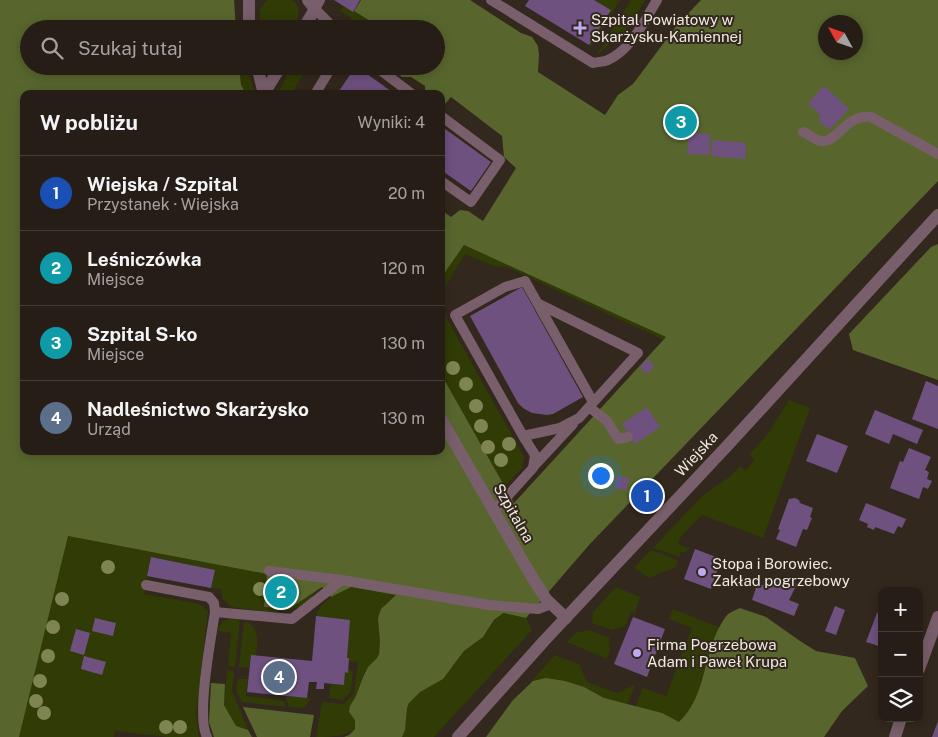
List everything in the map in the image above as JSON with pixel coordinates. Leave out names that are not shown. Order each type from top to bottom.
[{"type":"street","points":[[249,0],[249,20]]},
{"type":"street","points":[[307,20],[314,3]]},
{"type":"street","points":[[259,75],[263,90]]},
{"type":"street","points":[[266,90],[275,75]]},
{"type":"street","name":"Wiejska","points":[[458,737],[938,215]]},
{"type":"street","name":"Szpitalna","points":[[445,427],[532,577],[551,604],[566,618]]},
{"type":"street","points":[[923,657],[938,617]]},
{"type":"street","points":[[894,737],[900,722]]},
{"type":"lane","points":[[495,1],[592,62],[606,61],[618,54],[632,40],[657,0]]},
{"type":"lane","points":[[314,3],[328,20]]},
{"type":"lane","points":[[320,90],[327,75]]},
{"type":"lane","points":[[387,75],[407,90]]},
{"type":"lane","points":[[803,132],[822,142],[838,134],[853,119],[862,116],[871,117],[938,154]]},
{"type":"lane","points":[[445,119],[500,160],[471,202],[445,184]]},
{"type":"lane","points":[[533,468],[535,455],[454,315],[504,287],[524,281],[591,404],[607,420],[618,439],[628,436]]},
{"type":"lane","points":[[494,510],[638,353],[537,302]]},
{"type":"lane","points":[[523,436],[560,428],[579,418]]},
{"type":"lane","points":[[269,571],[342,580],[489,605],[538,609],[551,604]]},
{"type":"lane","points":[[215,612],[292,619],[342,580]]},
{"type":"lane","points":[[146,585],[209,597],[214,603],[215,612],[202,713],[204,732],[207,737]]},
{"type":"green space","points":[[0,0],[234,0],[235,20],[20,20],[20,75],[240,75],[244,90],[20,90],[20,455],[445,455],[445,381],[514,503],[666,337],[464,245],[445,272],[445,213],[451,217],[460,210],[468,211],[483,221],[516,168],[504,157],[502,136],[451,97],[445,103],[445,90],[425,90],[425,86],[411,77],[402,77],[399,75],[445,75],[445,20],[368,20],[354,11],[361,0],[470,0],[521,33],[532,37],[538,46],[538,72],[605,115],[618,95],[633,84],[678,24],[701,0],[938,0],[938,181],[589,545],[526,618],[503,613],[494,620],[483,637],[464,651],[443,679],[420,692],[409,703],[405,730],[402,737],[344,737],[355,729],[355,720],[349,712],[350,706],[368,667],[379,654],[378,618],[381,609],[396,595],[351,587],[331,597],[322,587],[289,609],[264,607],[267,574],[68,536],[19,737],[0,737]]},
{"type":"green space","points":[[267,0],[291,0],[295,2],[298,9],[297,20],[260,20],[260,9]]},
{"type":"green space","points":[[360,0],[354,11],[368,20],[351,20],[350,17],[340,11],[344,6],[353,11]]},
{"type":"green space","points":[[594,0],[620,0],[591,47],[589,45],[611,10]]},
{"type":"green space","points":[[631,0],[645,0],[630,26],[596,56]]},
{"type":"green space","points":[[240,75],[250,75],[254,90],[244,90]]},
{"type":"green space","points":[[287,75],[302,75],[294,90],[280,90]]},
{"type":"green space","points":[[938,244],[938,380],[853,350],[849,334],[931,247]]},
{"type":"green space","points":[[464,245],[667,337],[664,340],[507,267],[494,266],[465,254],[445,287],[445,272]]},
{"type":"green space","points":[[445,315],[524,457],[522,468],[504,487],[445,381]]},
{"type":"green space","points":[[789,400],[810,408],[763,538],[702,515],[680,538],[678,544],[689,548],[685,552],[681,552],[679,557],[653,548],[703,495],[728,478],[740,466],[746,470],[755,460],[749,455],[767,435]]},
{"type":"green space","points":[[67,536],[267,574],[264,607],[289,609],[315,592],[308,601],[299,607],[289,610],[277,612],[231,607],[222,598],[221,589],[211,588],[215,570],[151,557],[144,594],[200,604],[208,611],[196,713],[199,737],[168,737],[115,731],[114,737],[16,737]]},
{"type":"green space","points":[[651,550],[678,560],[676,567],[649,578],[634,568]]},
{"type":"green space","points":[[350,587],[397,595],[387,603],[379,616],[381,644],[379,654],[363,675],[353,701],[353,713],[356,723],[354,729],[340,736],[316,737],[322,702],[344,704],[354,693],[358,662],[349,661],[347,658],[348,645],[316,616],[325,602]]},
{"type":"green space","points":[[616,587],[640,597],[635,613],[631,612],[625,626],[612,630],[592,623],[593,612]]},
{"type":"green space","points":[[740,608],[766,617],[816,651],[855,658],[868,686],[842,711],[824,737],[486,737],[513,700],[533,681],[546,678],[584,687],[604,698],[662,713],[679,722],[689,711],[696,698],[713,641],[719,628],[727,615]]},
{"type":"green space","points":[[673,609],[729,631],[690,737],[630,721],[643,688],[666,696],[692,628],[669,619]]},
{"type":"green space","points":[[503,613],[526,618],[532,630],[434,737],[402,737],[408,706],[413,697],[448,671],[462,654],[483,636]]},
{"type":"green space","points":[[232,618],[240,619],[235,667],[228,666],[231,633],[217,631],[222,622]]},
{"type":"green space","points":[[244,621],[253,626],[257,635],[256,656],[251,655],[249,668],[239,667]]},
{"type":"green space","points":[[589,630],[609,638],[610,649],[607,659],[567,642],[575,633]]},
{"type":"green space","points":[[555,655],[579,664],[587,682],[617,693],[635,685],[622,718],[530,683]]},
{"type":"green space","points":[[227,670],[234,671],[232,691],[248,730],[236,726],[224,705]]},
{"type":"green space","points":[[348,670],[353,671],[351,692],[343,700],[329,698],[331,684],[344,685],[345,672],[348,672]]},
{"type":"green space","points":[[238,679],[248,679],[246,696],[284,701],[286,707],[242,702],[236,690]]},
{"type":"green space","points":[[211,683],[225,684],[224,705],[236,726],[248,730],[252,737],[214,737],[209,722]]},
{"type":"green space","points":[[285,696],[311,699],[304,708],[289,707]]},
{"type":"green space","points":[[243,707],[314,715],[310,737],[257,737]]},
{"type":"building","points":[[334,0],[360,0],[353,12]]},
{"type":"building","name":"Szpital Powiatowy w Skarżysku-Kamiennej","points":[[529,0],[594,0],[611,10],[589,45],[525,6]]},
{"type":"building","points":[[350,75],[369,75],[389,90],[340,90]]},
{"type":"building","points":[[824,86],[849,109],[829,130],[818,120],[821,116],[808,103]]},
{"type":"building","points":[[676,114],[689,116],[687,130],[674,128]]},
{"type":"building","points":[[445,129],[491,162],[471,191],[445,173]]},
{"type":"building","points":[[689,133],[710,134],[709,155],[687,154]]},
{"type":"building","points":[[712,140],[746,143],[745,159],[711,156]]},
{"type":"building","points":[[522,287],[583,397],[553,414],[532,413],[518,403],[470,316]]},
{"type":"building","points":[[647,359],[654,366],[647,374],[640,367]]},
{"type":"building","points":[[926,381],[938,386],[938,429],[912,419]]},
{"type":"building","points":[[647,407],[660,427],[635,444],[622,424]]},
{"type":"building","points":[[875,410],[923,430],[917,444],[893,434],[889,444],[865,434]]},
{"type":"building","points":[[817,434],[848,446],[837,473],[806,461]]},
{"type":"building","points":[[909,448],[931,457],[925,470],[929,472],[927,479],[932,481],[928,489],[923,487],[919,499],[890,488],[900,461],[903,462]]},
{"type":"building","points":[[617,476],[629,478],[626,490],[615,488]]},
{"type":"building","points":[[795,498],[800,503],[813,508],[810,517],[812,518],[807,530],[803,529],[796,547],[776,539],[789,499]]},
{"type":"building","points":[[866,503],[906,519],[902,528],[898,526],[894,534],[875,527],[874,530],[867,527],[868,524],[859,520]]},
{"type":"building","name":"Stopa i Borowiec. Zakład pogrzebowy","points":[[695,549],[721,559],[711,589],[684,579]]},
{"type":"building","points":[[151,557],[215,570],[211,588],[147,576]]},
{"type":"building","points":[[776,576],[797,584],[789,600],[799,604],[794,616],[752,600],[756,588],[767,583],[772,585]]},
{"type":"building","points":[[274,585],[288,586],[287,600],[273,599]]},
{"type":"building","points":[[835,606],[845,610],[836,635],[825,631]]},
{"type":"building","points":[[877,613],[878,646],[866,642]]},
{"type":"building","points":[[316,616],[350,620],[347,658],[349,658],[348,673],[345,672],[344,685],[324,683],[324,689],[316,689],[317,682],[309,682],[307,698],[247,692],[251,655],[312,661]]},
{"type":"building","name":"Firma Pogrzebowa Adam i Paweł Krupa","points":[[633,617],[665,629],[647,677],[614,664]]},
{"type":"building","points":[[95,618],[116,623],[113,636],[92,631]]},
{"type":"building","points":[[76,629],[90,633],[84,655],[70,651]]},
{"type":"building","points":[[84,656],[106,662],[102,675],[81,669]]},
{"type":"building","points":[[938,721],[938,737],[932,737]]},
{"type":"place","name":"Szpital Powiatowy w Skarżysku-Kamiennej","points":[[580,28]]},
{"type":"place","name":"Szpital S-ko","points":[[681,122]]},
{"type":"place","name":"Wiejska / Szpital","points":[[647,496]]},
{"type":"place","name":"Stopa i Borowiec. Zakład pogrzebowy","points":[[702,572]]},
{"type":"place","name":"Leśniczówka","points":[[281,592]]},
{"type":"place","name":"Firma Pogrzebowa Adam i Paweł Krupa","points":[[637,653]]},
{"type":"place","name":"Nadleśnictwo Skarżysko","points":[[279,677]]}]
